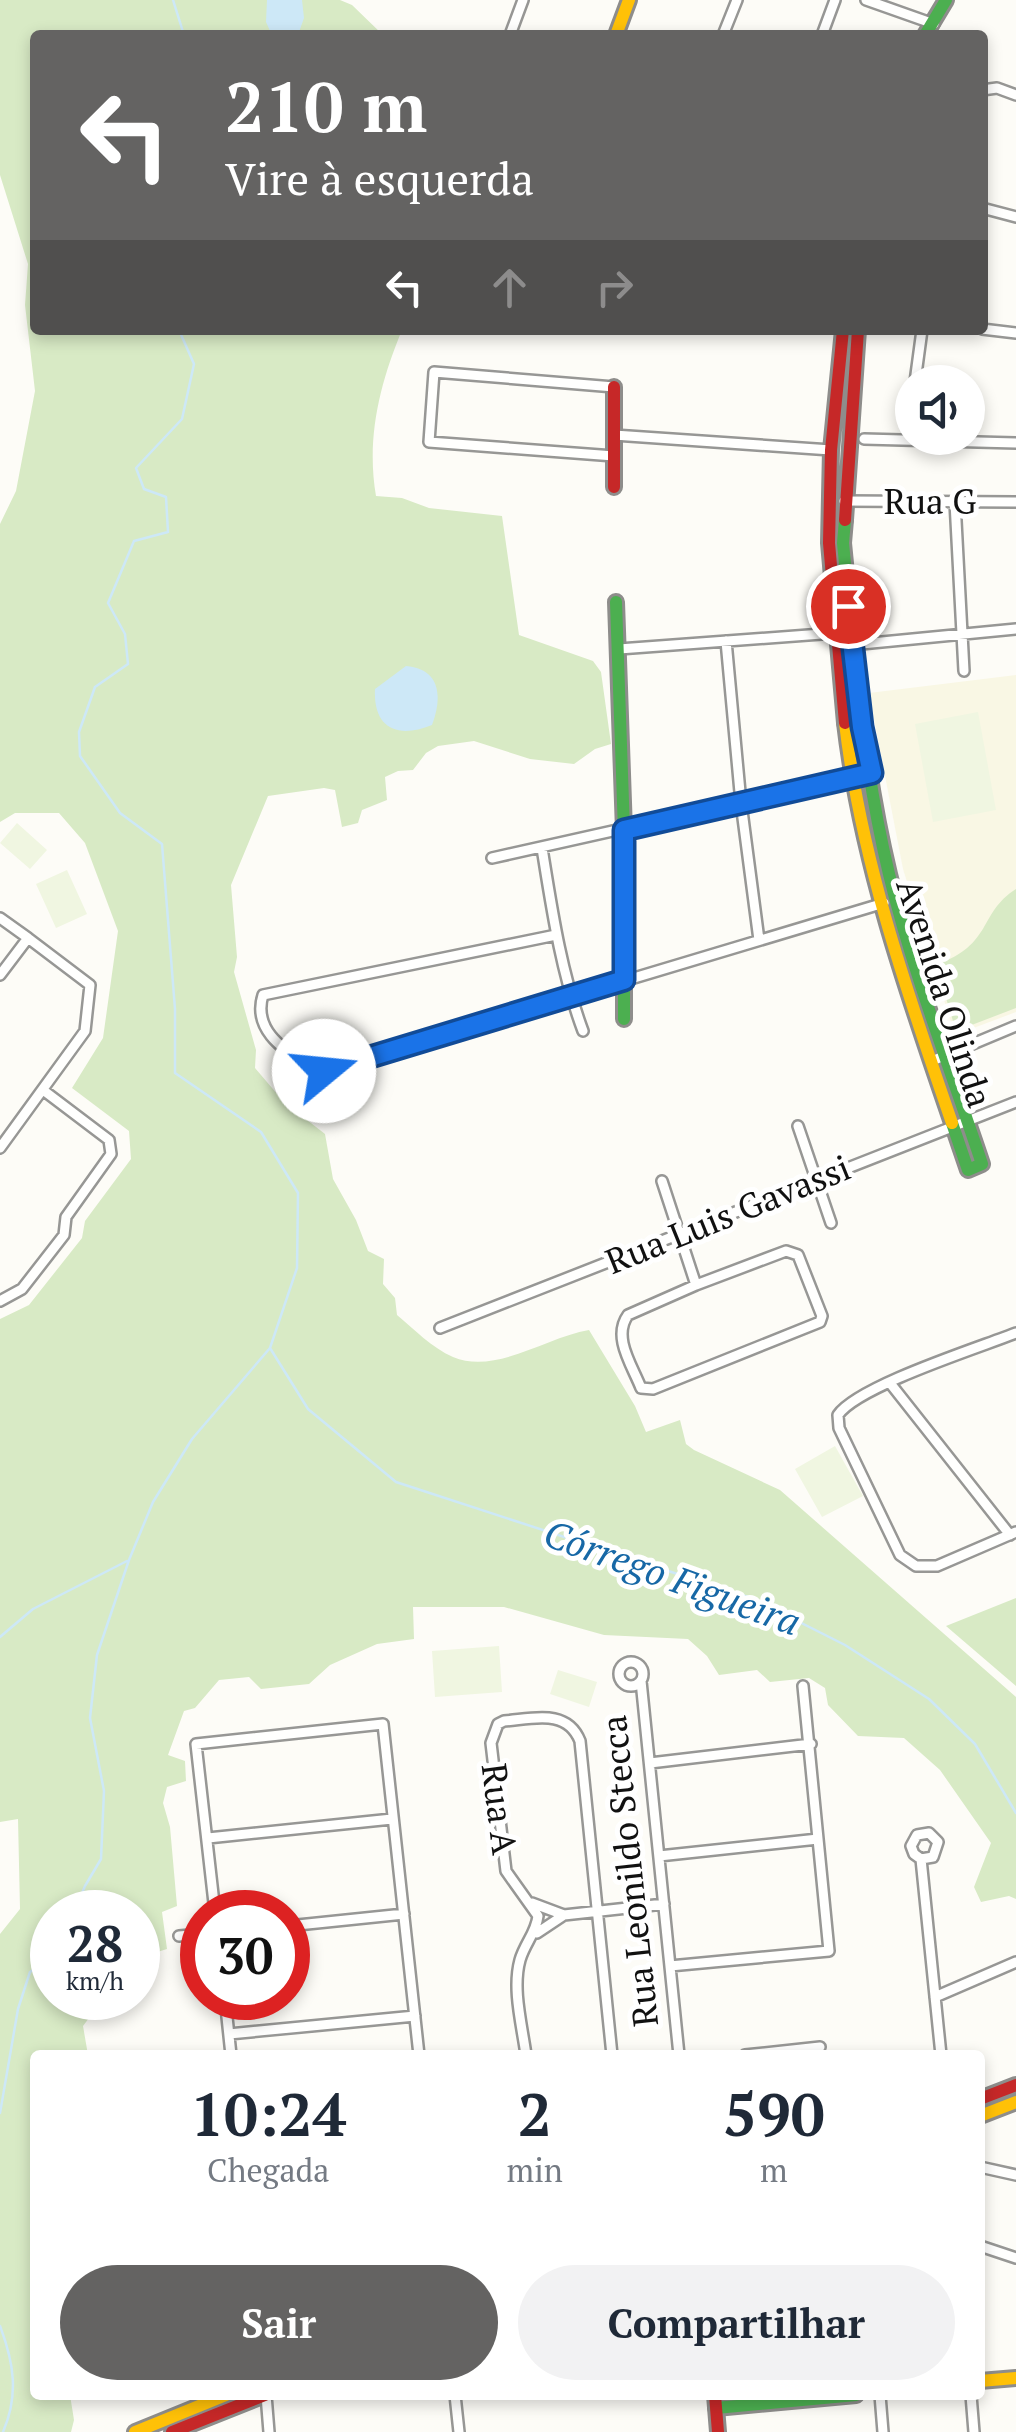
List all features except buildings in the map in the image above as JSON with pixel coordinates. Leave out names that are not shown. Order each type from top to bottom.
[{"type":"street","points":[[512,30],[523,0]]},
{"type":"street","points":[[618,30],[629,0]]},
{"type":"street","points":[[725,30],[736,0]]},
{"type":"street","points":[[824,30],[835,0]]},
{"type":"street","points":[[866,0],[929,30]]},
{"type":"street","points":[[931,30],[946,0]]},
{"type":"street","points":[[988,90],[1016,95]]},
{"type":"street","points":[[988,210],[1016,217]]},
{"type":"street","points":[[988,329],[1016,334]]},
{"type":"street","name":"Avenida Olinda","points":[[843,335],[843,543],[860,701],[896,898],[938,1058],[961,1124]]},
{"type":"street","name":"Avenida Olinda","points":[[857,335],[831,450],[829,500],[835,632],[843,704],[852,777],[882,904],[910,1006],[938,1058]]},
{"type":"street","points":[[917,365],[921,335]]},
{"type":"street","points":[[614,456],[428,442],[434,372],[614,386],[614,436],[614,456],[614,488]]},
{"type":"street","points":[[614,436],[831,450]]},
{"type":"street","points":[[864,439],[895,440]]},
{"type":"street","points":[[985,442],[1016,443]]},
{"type":"street","name":"Rua G","points":[[829,500],[1016,502]]},
{"type":"street","points":[[956,502],[964,671]]},
{"type":"street","points":[[616,602],[624,830],[624,1019]]},
{"type":"street","points":[[852,645],[1016,629]]},
{"type":"street","points":[[619,649],[835,632]]},
{"type":"street","points":[[726,641],[759,940]]},
{"type":"street","points":[[843,704],[860,701]]},
{"type":"street","points":[[492,858],[872,773]]},
{"type":"street","points":[[542,848],[556,935],[582,1030]]},
{"type":"street","points":[[556,935],[263,995],[260,1002],[266,1031],[316,1071],[324,1071],[896,898]]},
{"type":"street","points":[[0,918],[90,986],[85,1031],[0,1148]]},
{"type":"street","points":[[0,975],[28,938]]},
{"type":"street","points":[[938,1058],[1016,1026]]},
{"type":"street","points":[[0,1301],[22,1289],[64,1235],[66,1218],[111,1154],[109,1140],[44,1090]]},
{"type":"street","name":"Rua Luis Gavassi","points":[[440,1328],[1016,1102]]},
{"type":"street","points":[[798,1126],[832,1223]]},
{"type":"street","points":[[662,1181],[696,1284]]},
{"type":"street","points":[[791,1251],[798,1255],[822,1316],[820,1322],[653,1389],[641,1388],[622,1342],[622,1324],[636,1310],[696,1284],[791,1251]]},
{"type":"street","points":[[890,1383],[1013,1533],[937,1566],[916,1566],[900,1555],[840,1428],[838,1415],[846,1404],[890,1383],[1016,1333]]},
{"type":"street","name":"Rua Leonildo Stecca","points":[[636,1683],[643,1699],[678,2050]]},
{"type":"street","points":[[670,1966],[829,1950],[803,1686]]},
{"type":"street","name":"Rua A","points":[[525,2050],[517,1980],[520,1957],[533,1937],[538,1916],[506,1870],[492,1736],[498,1724],[552,1717],[570,1725],[580,1741],[597,1912]]},
{"type":"street","points":[[213,1890],[196,1744],[383,1724],[418,2050]]},
{"type":"street","points":[[650,1763],[810,1744]]},
{"type":"street","points":[[208,1838],[392,1820]]},
{"type":"street","points":[[659,1856],[818,1840]]},
{"type":"street","points":[[921,1859],[940,2050]]},
{"type":"street","points":[[529,1901],[564,1915],[664,1904]]},
{"type":"street","points":[[597,1912],[611,2050]]},
{"type":"street","points":[[310,1924],[404,1914]]},
{"type":"street","points":[[533,1937],[564,1915]]},
{"type":"street","points":[[935,1997],[1016,1962]]},
{"type":"street","points":[[229,2034],[415,2016]]},
{"type":"street","points":[[227,2020],[231,2050]]},
{"type":"street","points":[[799,2050],[820,2048]]},
{"type":"street","points":[[985,2097],[1016,2084]]},
{"type":"street","points":[[985,2114],[1016,2102]]},
{"type":"street","points":[[985,2168],[1016,2175]]},
{"type":"street","points":[[985,2248],[1016,2258]]},
{"type":"street","points":[[985,2381],[1016,2378]]},
{"type":"street","points":[[197,2414],[218,2400]]},
{"type":"street","points":[[135,2432],[162,2428],[248,2400]]},
{"type":"street","points":[[266,2400],[269,2432]]},
{"type":"street","points":[[456,2400],[459,2432]]},
{"type":"street","points":[[718,2432],[715,2402],[755,2400]]},
{"type":"street","points":[[880,2400],[883,2432]]},
{"type":"street","points":[[971,2400],[974,2432]]},
{"type":"shaded area","points":[[1016,675],[1016,1012],[955,1035],[903,869],[869,693]]},
{"type":"green space","points":[[0,0],[340,0],[352,5],[378,30],[30,30],[30,335],[400,335],[377,411],[373,453],[376,496],[402,498],[429,508],[502,516],[519,635],[593,661],[601,672],[611,744],[595,749],[574,764],[530,759],[474,741],[438,746],[426,753],[413,770],[385,777],[387,800],[362,810],[358,823],[342,827],[335,790],[268,796],[231,885],[237,957],[234,972],[256,1050],[255,1068],[284,1102],[325,1134],[333,1179],[368,1251],[384,1259],[383,1284],[395,1298],[397,1315],[424,1338],[453,1357],[486,1361],[589,1330],[635,1406],[646,1432],[680,1420],[686,1444],[694,1450],[780,1490],[1016,1697],[1016,1899],[1009,1896],[981,1902],[974,1887],[991,1843],[940,1770],[904,1738],[858,1736],[828,1705],[825,1688],[809,1678],[770,1682],[757,1670],[719,1675],[707,1656],[688,1639],[604,1635],[504,1607],[413,1607],[414,1639],[377,1644],[330,1665],[309,1684],[261,1689],[249,1677],[219,1680],[195,1708],[184,1711],[168,1755],[185,1761],[186,1781],[167,1787],[163,1803],[170,1827],[177,1906],[162,1912],[167,1949],[160,1951],[160,1890],[30,1890],[30,2020],[88,2020],[83,2026],[87,2050],[30,2050],[30,2400],[71,2400],[74,2420],[71,2432],[0,2432],[0,1934],[20,1909],[18,1819],[0,1822],[0,1319],[29,1305],[82,1238],[85,1221],[131,1159],[129,1131],[72,1088],[103,1038],[118,931],[85,843],[59,813],[15,813],[0,822],[0,524],[16,491],[35,391],[25,305],[28,264],[0,175]]},
{"type":"green space","points":[[978,712],[996,810],[933,822],[915,724]]},
{"type":"green space","points":[[17,823],[47,850],[30,869],[0,843]]},
{"type":"green space","points":[[67,870],[87,914],[56,928],[36,884]]},
{"type":"green space","points":[[1016,889],[1016,1008],[956,1031],[936,965],[968,948],[1004,898]]},
{"type":"green space","points":[[835,1446],[863,1496],[822,1517],[795,1469]]},
{"type":"green space","points":[[1016,1598],[1016,1686],[946,1626]]},
{"type":"green space","points":[[499,1646],[502,1692],[435,1697],[432,1651]]},
{"type":"green space","points":[[558,1670],[597,1682],[589,1707],[550,1694]]},
{"type":"water","points":[[267,0],[302,0],[304,18],[300,30],[270,30]]},
{"type":"water","points":[[406,666],[426,672],[438,694],[432,725],[408,731],[383,722],[375,703],[375,689]]},
{"type":"waterway","points":[[173,0],[182,30]]},
{"type":"waterway","name":"Córrego Figueira","points":[[181,335],[194,364],[182,419],[136,468],[144,489],[166,497],[168,532],[134,541],[108,603],[125,634],[128,664],[95,687],[79,732],[80,756],[120,813],[162,844],[175,1009],[175,1073],[261,1132],[298,1193],[297,1268],[270,1348],[308,1409],[396,1482],[754,1599],[845,1645],[929,1699],[975,1744],[1016,1813]]},
{"type":"waterway","points":[[83,1890],[101,1859],[104,1791],[90,1718],[97,1655],[129,1560],[153,1502],[192,1439],[270,1348]]},
{"type":"waterway","points":[[0,1637],[33,1609],[127,1561]]},
{"type":"waterway","points":[[0,2113],[18,2009],[30,1972]]},
{"type":"waterway","points":[[0,2326],[13,2379],[3,2432]]},
{"type":"traffic: fast","points":[[928,30],[946,0]]},
{"type":"traffic: fast","points":[[845,520],[843,543],[856,668],[880,833],[909,948],[982,1164],[968,1170],[952,1123]]},
{"type":"traffic: fast","points":[[616,602],[624,831],[624,1019]]},
{"type":"traffic: fast","points":[[716,2408],[802,2400]]},
{"type":"traffic: slow","points":[[618,30],[629,0]]},
{"type":"traffic: slow","points":[[845,723],[874,875],[952,1123]]},
{"type":"traffic: slow","points":[[985,2114],[1016,2102]]},
{"type":"traffic: slow","points":[[985,2381],[1016,2378]]},
{"type":"traffic: slow","points":[[135,2432],[214,2400]]},
{"type":"traffic: jam","points":[[842,335],[831,450],[829,543],[845,723]]},
{"type":"traffic: jam","points":[[845,520],[858,335]]},
{"type":"traffic: jam","points":[[614,387],[614,487]]},
{"type":"traffic: jam","points":[[985,2097],[1016,2085]]},
{"type":"traffic: jam","points":[[172,2432],[252,2400]]},
{"type":"traffic: jam","points":[[715,2400],[718,2432]]},
{"type":"route","points":[[324,1071],[624,980],[624,830],[872,773],[862,727],[848,606]]}]
